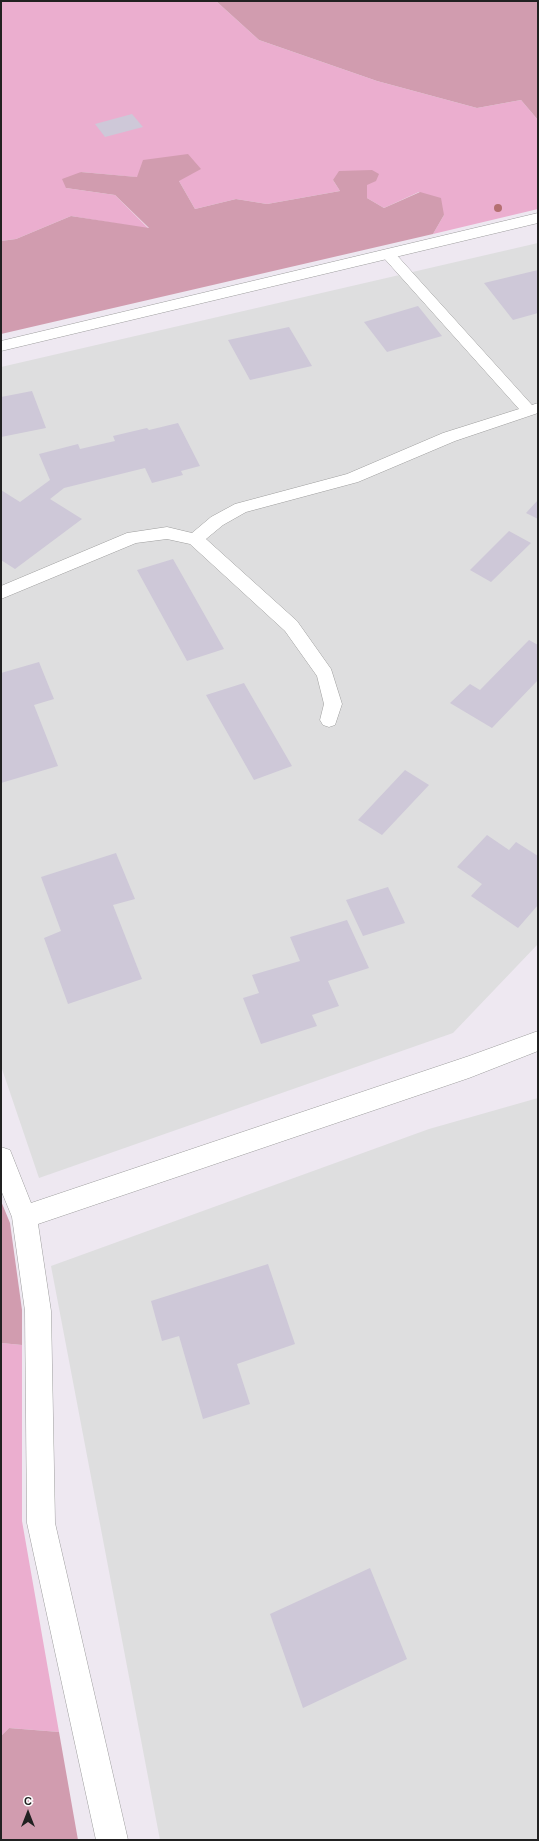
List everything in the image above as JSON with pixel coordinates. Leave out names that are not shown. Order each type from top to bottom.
[{"type":"street","points":[[1,346],[538,218]]},
{"type":"street","points":[[24,1217],[462,1070],[538,1041]]},
{"type":"street","points":[[1,1158],[24,1217],[38,1311],[41,1523],[112,1840]]},
{"type":"lane","points":[[195,539],[217,521],[241,508],[352,478],[449,437],[533,410],[388,254]]},
{"type":"lane","points":[[1,593],[133,537],[168,533],[195,539],[291,626],[325,674],[333,704],[329,720]]},
{"type":"shaded area","points":[[1,1],[216,1],[259,40],[377,81],[477,108],[521,100],[538,120],[538,209],[433,234],[444,215],[419,192],[384,208],[367,198],[367,185],[333,180],[340,191],[267,204],[236,199],[195,209],[179,181],[81,172],[66,188],[115,195],[149,229],[71,216],[16,239],[1,241]]},
{"type":"shaded area","points":[[216,1],[538,1],[538,120],[521,100],[477,108],[377,81],[259,40]]},
{"type":"shaded area","points":[[188,154],[201,169],[179,181],[195,209],[236,199],[267,204],[340,191],[333,180],[339,171],[372,170],[379,174],[376,181],[367,185],[367,198],[384,208],[420,192],[441,198],[444,215],[433,234],[1,334],[1,241],[16,239],[71,216],[149,228],[115,195],[66,188],[62,179],[81,172],[137,177],[143,160]]},
{"type":"shaded area","points":[[538,243],[538,944],[453,1033],[39,1178],[1,1066],[1,367]]},
{"type":"shaded area","points":[[538,1098],[538,1840],[160,1840],[51,1266],[429,1129]]},
{"type":"shaded area","points":[[1,1201],[10,1223],[22,1310],[22,1345],[1,1343]]},
{"type":"shaded area","points":[[1,1343],[22,1345],[22,1521],[59,1732],[9,1728],[1,1736]]},
{"type":"shaded area","points":[[9,1728],[59,1732],[78,1840],[1,1840],[1,1736]]},
{"type":"building","points":[[132,114],[143,127],[105,137],[95,124]]},
{"type":"building","points":[[538,270],[538,313],[513,320],[484,283]]},
{"type":"building","points":[[418,306],[442,336],[387,352],[364,322]]},
{"type":"building","points":[[289,327],[312,366],[250,380],[228,340]]},
{"type":"building","points":[[32,391],[46,428],[1,437],[1,397]]},
{"type":"building","points":[[178,423],[200,466],[181,471],[183,475],[152,483],[145,468],[64,488],[50,499],[82,519],[15,569],[1,560],[1,490],[20,502],[50,480],[39,454],[78,444],[80,449],[115,441],[113,436]]},
{"type":"building","points":[[538,500],[538,519],[526,513]]},
{"type":"building","points":[[509,531],[531,543],[491,582],[470,570]]},
{"type":"building","points":[[173,559],[224,649],[187,661],[137,570]]},
{"type":"building","points":[[529,640],[538,645],[538,680],[492,728],[450,703],[470,684],[480,690]]},
{"type":"building","points":[[39,662],[54,699],[34,705],[58,766],[1,783],[1,673]]},
{"type":"building","points":[[244,683],[292,766],[254,780],[206,695]]},
{"type":"building","points":[[405,770],[429,785],[382,835],[358,820]]},
{"type":"building","points":[[487,835],[509,850],[516,842],[538,856],[538,905],[518,928],[471,896],[482,884],[457,867]]},
{"type":"building","points":[[116,853],[135,899],[113,905],[142,979],[68,1004],[44,938],[61,931],[41,877]]},
{"type":"building","points":[[388,887],[405,923],[363,936],[346,900]]},
{"type":"building","points":[[347,920],[369,968],[328,981],[339,1006],[312,1015],[317,1026],[261,1044],[243,998],[259,993],[252,975],[300,961],[290,937]]},
{"type":"building","points":[[268,1264],[295,1344],[237,1364],[250,1404],[203,1419],[179,1336],[162,1341],[151,1301]]},
{"type":"building","points":[[370,1568],[407,1659],[303,1708],[270,1614]]}]
